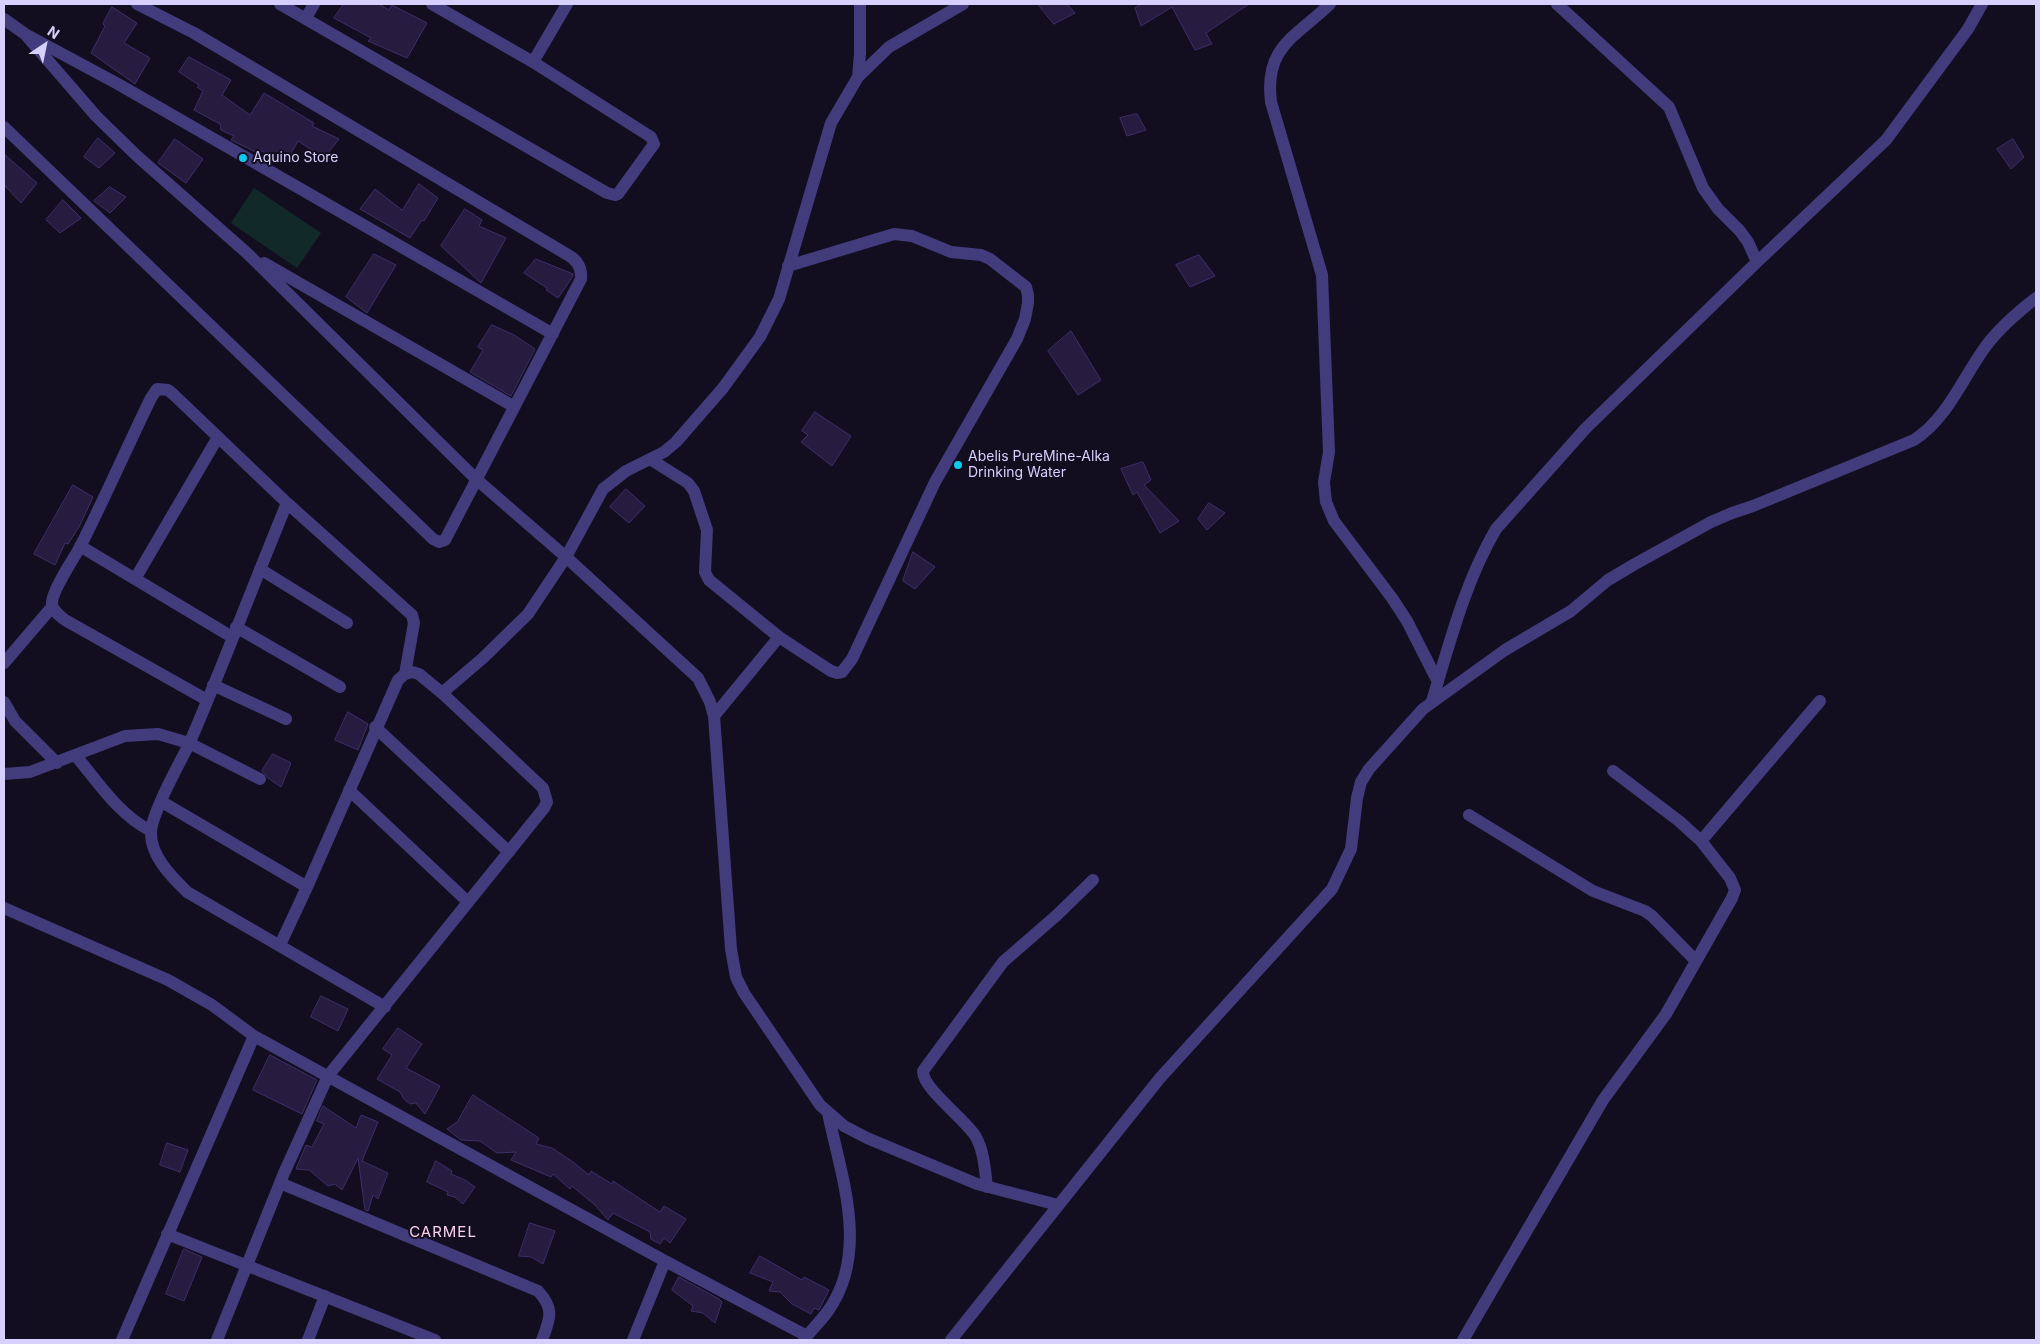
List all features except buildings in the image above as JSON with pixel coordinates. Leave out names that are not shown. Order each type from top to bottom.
[{"type":"street","points":[[4,127],[436,541],[439,542],[446,538],[513,406],[581,279],[582,273],[578,264],[572,257],[194,33],[137,4]]},
{"type":"street","points":[[280,4],[607,193],[618,194],[654,144],[653,139],[532,62],[432,4]]},
{"type":"street","points":[[306,18],[314,4]]},
{"type":"street","points":[[532,62],[567,4]]},
{"type":"street","points":[[858,77],[860,4]]},
{"type":"street","points":[[442,693],[483,658],[528,614],[566,557],[603,489],[626,471],[650,460],[676,442],[705,411],[755,344],[769,321],[778,299],[831,123],[858,77],[889,47],[963,4]]},
{"type":"street","points":[[1330,4],[1277,53],[1269,77],[1272,102],[1322,275],[1329,452],[1324,482],[1326,502],[1334,521],[1407,621],[1438,682]]},
{"type":"street","points":[[1557,4],[1669,107],[1703,188],[1718,209],[1740,230],[1748,242],[1756,262]]},
{"type":"street","points":[[1432,701],[1468,585],[1496,529],[1586,428],[1756,262],[1886,140],[1968,29],[1982,4]]},
{"type":"street","points":[[4,20],[25,34],[118,84],[553,334]]},
{"type":"street","points":[[25,34],[96,116],[115,135],[248,254],[476,479],[691,669],[705,688],[714,716],[731,949],[736,977],[744,994],[820,1105],[844,1126],[867,1138],[987,1186],[1058,1204]]},
{"type":"street","points":[[650,460],[688,483],[694,490],[707,530],[705,572],[709,580],[779,637],[831,671],[842,672],[848,666],[935,482],[1022,329],[1028,295],[1026,287],[1020,281],[990,259],[981,255],[951,252],[902,234],[894,234],[788,266]]},
{"type":"street","points":[[248,254],[513,406]]},
{"type":"street","points":[[951,1340],[1160,1078],[1332,889],[1351,849],[1357,798],[1361,782],[1369,769],[1432,701],[1505,650],[1571,611],[1620,572],[1732,513],[1844,470],[1914,440],[1923,434],[1940,416],[1995,334],[2036,298]]},
{"type":"street","points":[[207,700],[65,620],[52,607],[52,601],[56,592],[151,398],[157,390],[168,390],[173,394],[287,503],[412,615],[414,623],[405,674]]},
{"type":"street","points":[[136,580],[218,436]]},
{"type":"street","points":[[287,503],[207,700],[162,802],[151,830],[151,840],[163,867],[187,892],[385,1007]]},
{"type":"street","points":[[80,546],[136,580],[340,687]]},
{"type":"street","points":[[260,569],[347,623]]},
{"type":"street","points":[[4,662],[52,607]]},
{"type":"street","points":[[714,716],[779,637]]},
{"type":"street","points":[[216,1340],[280,1183],[328,1076],[544,808],[547,802],[543,788],[442,693],[419,674],[412,672],[405,674],[398,680],[376,727],[350,790],[280,945]]},
{"type":"street","points":[[213,685],[286,719]]},
{"type":"street","points":[[1701,841],[1820,701]]},
{"type":"street","points":[[4,702],[15,721],[57,763]]},
{"type":"street","points":[[376,727],[508,852]]},
{"type":"street","points":[[4,774],[30,772],[126,736],[158,734],[189,743],[260,779]]},
{"type":"street","points":[[76,756],[125,814],[138,825],[151,830]]},
{"type":"street","points":[[1463,1340],[1603,1100],[1666,1014],[1735,890],[1730,878],[1701,841],[1679,821],[1614,772]]},
{"type":"street","points":[[350,790],[468,902]]},
{"type":"street","points":[[162,802],[307,887]]},
{"type":"street","points":[[1469,815],[1593,891],[1652,916],[1696,961]]},
{"type":"street","points":[[987,1186],[982,1153],[976,1137],[927,1083],[923,1071],[1003,962],[1057,916],[1093,880]]},
{"type":"street","points":[[4,908],[168,980],[212,1005],[254,1036],[805,1338],[828,1311],[838,1292],[846,1272],[850,1252],[849,1216],[828,1113]]},
{"type":"street","points":[[122,1340],[254,1036]]},
{"type":"street","points":[[280,1183],[538,1291],[546,1300],[550,1310],[542,1340]]},
{"type":"street","points":[[167,1234],[435,1340]]},
{"type":"street","points":[[633,1340],[665,1261]]},
{"type":"street","points":[[308,1340],[325,1296]]},
{"type":"green space","points":[[254,188],[321,233],[297,268],[231,223]]},
{"type":"place","name":"Aquino Store","points":[[243,158]]},
{"type":"place","name":"Abelis PureMine-Alka Drinking Water","points":[[958,465]]},
{"type":"district","name":"CARMEL","points":[[443,1232]]}]
